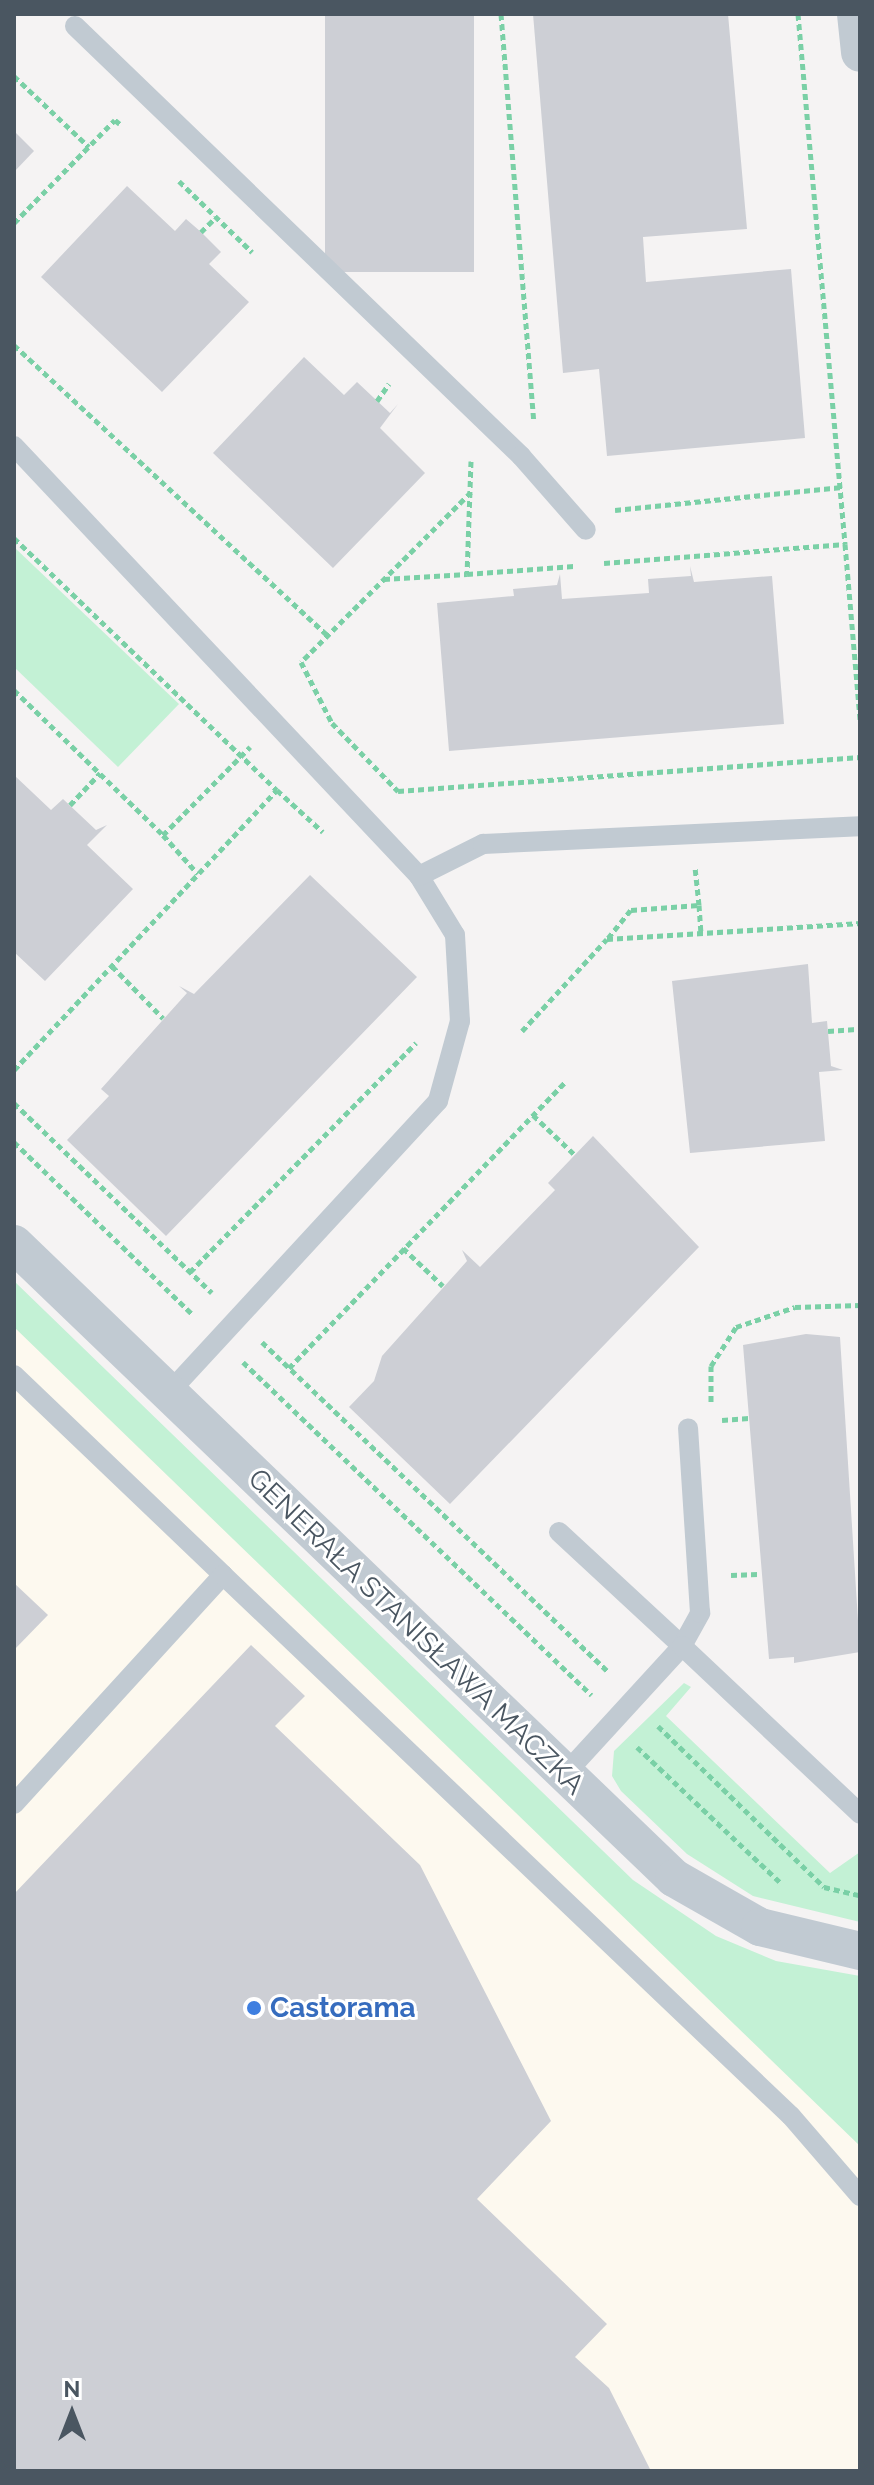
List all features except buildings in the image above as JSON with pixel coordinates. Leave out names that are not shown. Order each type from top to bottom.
[{"type":"street","points":[[856,14],[860,53]]},
{"type":"street","name":"GENERAŁA STANISŁAWA MACZKA","points":[[14,1244],[564,1775],[706,1901],[782,1935],[860,1951]]},
{"type":"lane","points":[[75,26],[539,477],[586,530]]},
{"type":"lane","points":[[14,446],[419,876],[455,935],[463,996],[458,1043],[438,1101],[221,1342],[169,1393]]},
{"type":"lane","points":[[419,876],[483,844],[692,831],[860,826]]},
{"type":"lane","points":[[14,1375],[797,2121],[860,2196]]},
{"type":"lane","points":[[564,1775],[682,1646],[700,1613],[688,1428]]},
{"type":"lane","points":[[559,1532],[860,1814]]},
{"type":"lane","points":[[14,1804],[223,1575]]},
{"type":"path","points":[[501,14],[539,477]]},
{"type":"path","points":[[798,14],[860,719]]},
{"type":"path","points":[[14,76],[89,147]]},
{"type":"path","points":[[14,223],[115,120],[126,131]]},
{"type":"path","points":[[171,174],[260,259]]},
{"type":"path","points":[[201,232],[216,217]]},
{"type":"path","points":[[14,345],[327,635]]},
{"type":"path","points":[[381,375],[403,397]]},
{"type":"path","points":[[377,401],[392,386]]},
{"type":"path","points":[[461,452],[473,463],[467,574]]},
{"type":"path","points":[[605,511],[840,487]]},
{"type":"path","points":[[471,492],[301,662],[332,723],[398,791],[860,757]]},
{"type":"path","points":[[14,538],[244,753],[277,790],[329,838]]},
{"type":"path","points":[[384,579],[845,544]]},
{"type":"path","points":[[163,835],[312,684]]},
{"type":"path","points":[[14,690],[163,835],[198,874]]},
{"type":"path","points":[[70,805],[100,773]]},
{"type":"path","points":[[14,1070],[277,790]]},
{"type":"path","points":[[692,831],[701,933]]},
{"type":"path","points":[[522,1031],[631,910],[699,905]]},
{"type":"path","points":[[607,939],[860,923]]},
{"type":"path","points":[[112,966],[163,1018]]},
{"type":"path","points":[[828,1031],[860,1029]]},
{"type":"path","points":[[190,1272],[427,1031]]},
{"type":"path","points":[[289,1368],[566,1081]]},
{"type":"path","points":[[14,1103],[824,1887],[860,1895]]},
{"type":"path","points":[[533,1115],[575,1155]]},
{"type":"path","points":[[14,1142],[616,1718],[636,1746],[791,1890]]},
{"type":"path","points":[[403,1248],[443,1286]]},
{"type":"path","points":[[712,1407],[711,1366],[736,1327],[795,1307],[860,1305]]},
{"type":"path","points":[[721,1561],[723,1589]]},
{"type":"path","points":[[722,1576],[758,1574]]},
{"type":"shaded area","points":[[14,1300],[860,2109],[860,2471],[14,2471]]},
{"type":"green space","points":[[14,547],[179,704],[118,767],[14,667]]},
{"type":"green space","points":[[14,1281],[633,1880],[716,1936],[776,1961],[860,1976],[860,2146],[14,1327]]},
{"type":"green space","points":[[684,1683],[691,1687],[666,1716],[830,1873],[860,1852],[860,1922],[753,1896],[687,1854],[621,1791],[612,1776],[614,1751]]},
{"type":"place","name":"Castorama","points":[[254,2008]]}]
